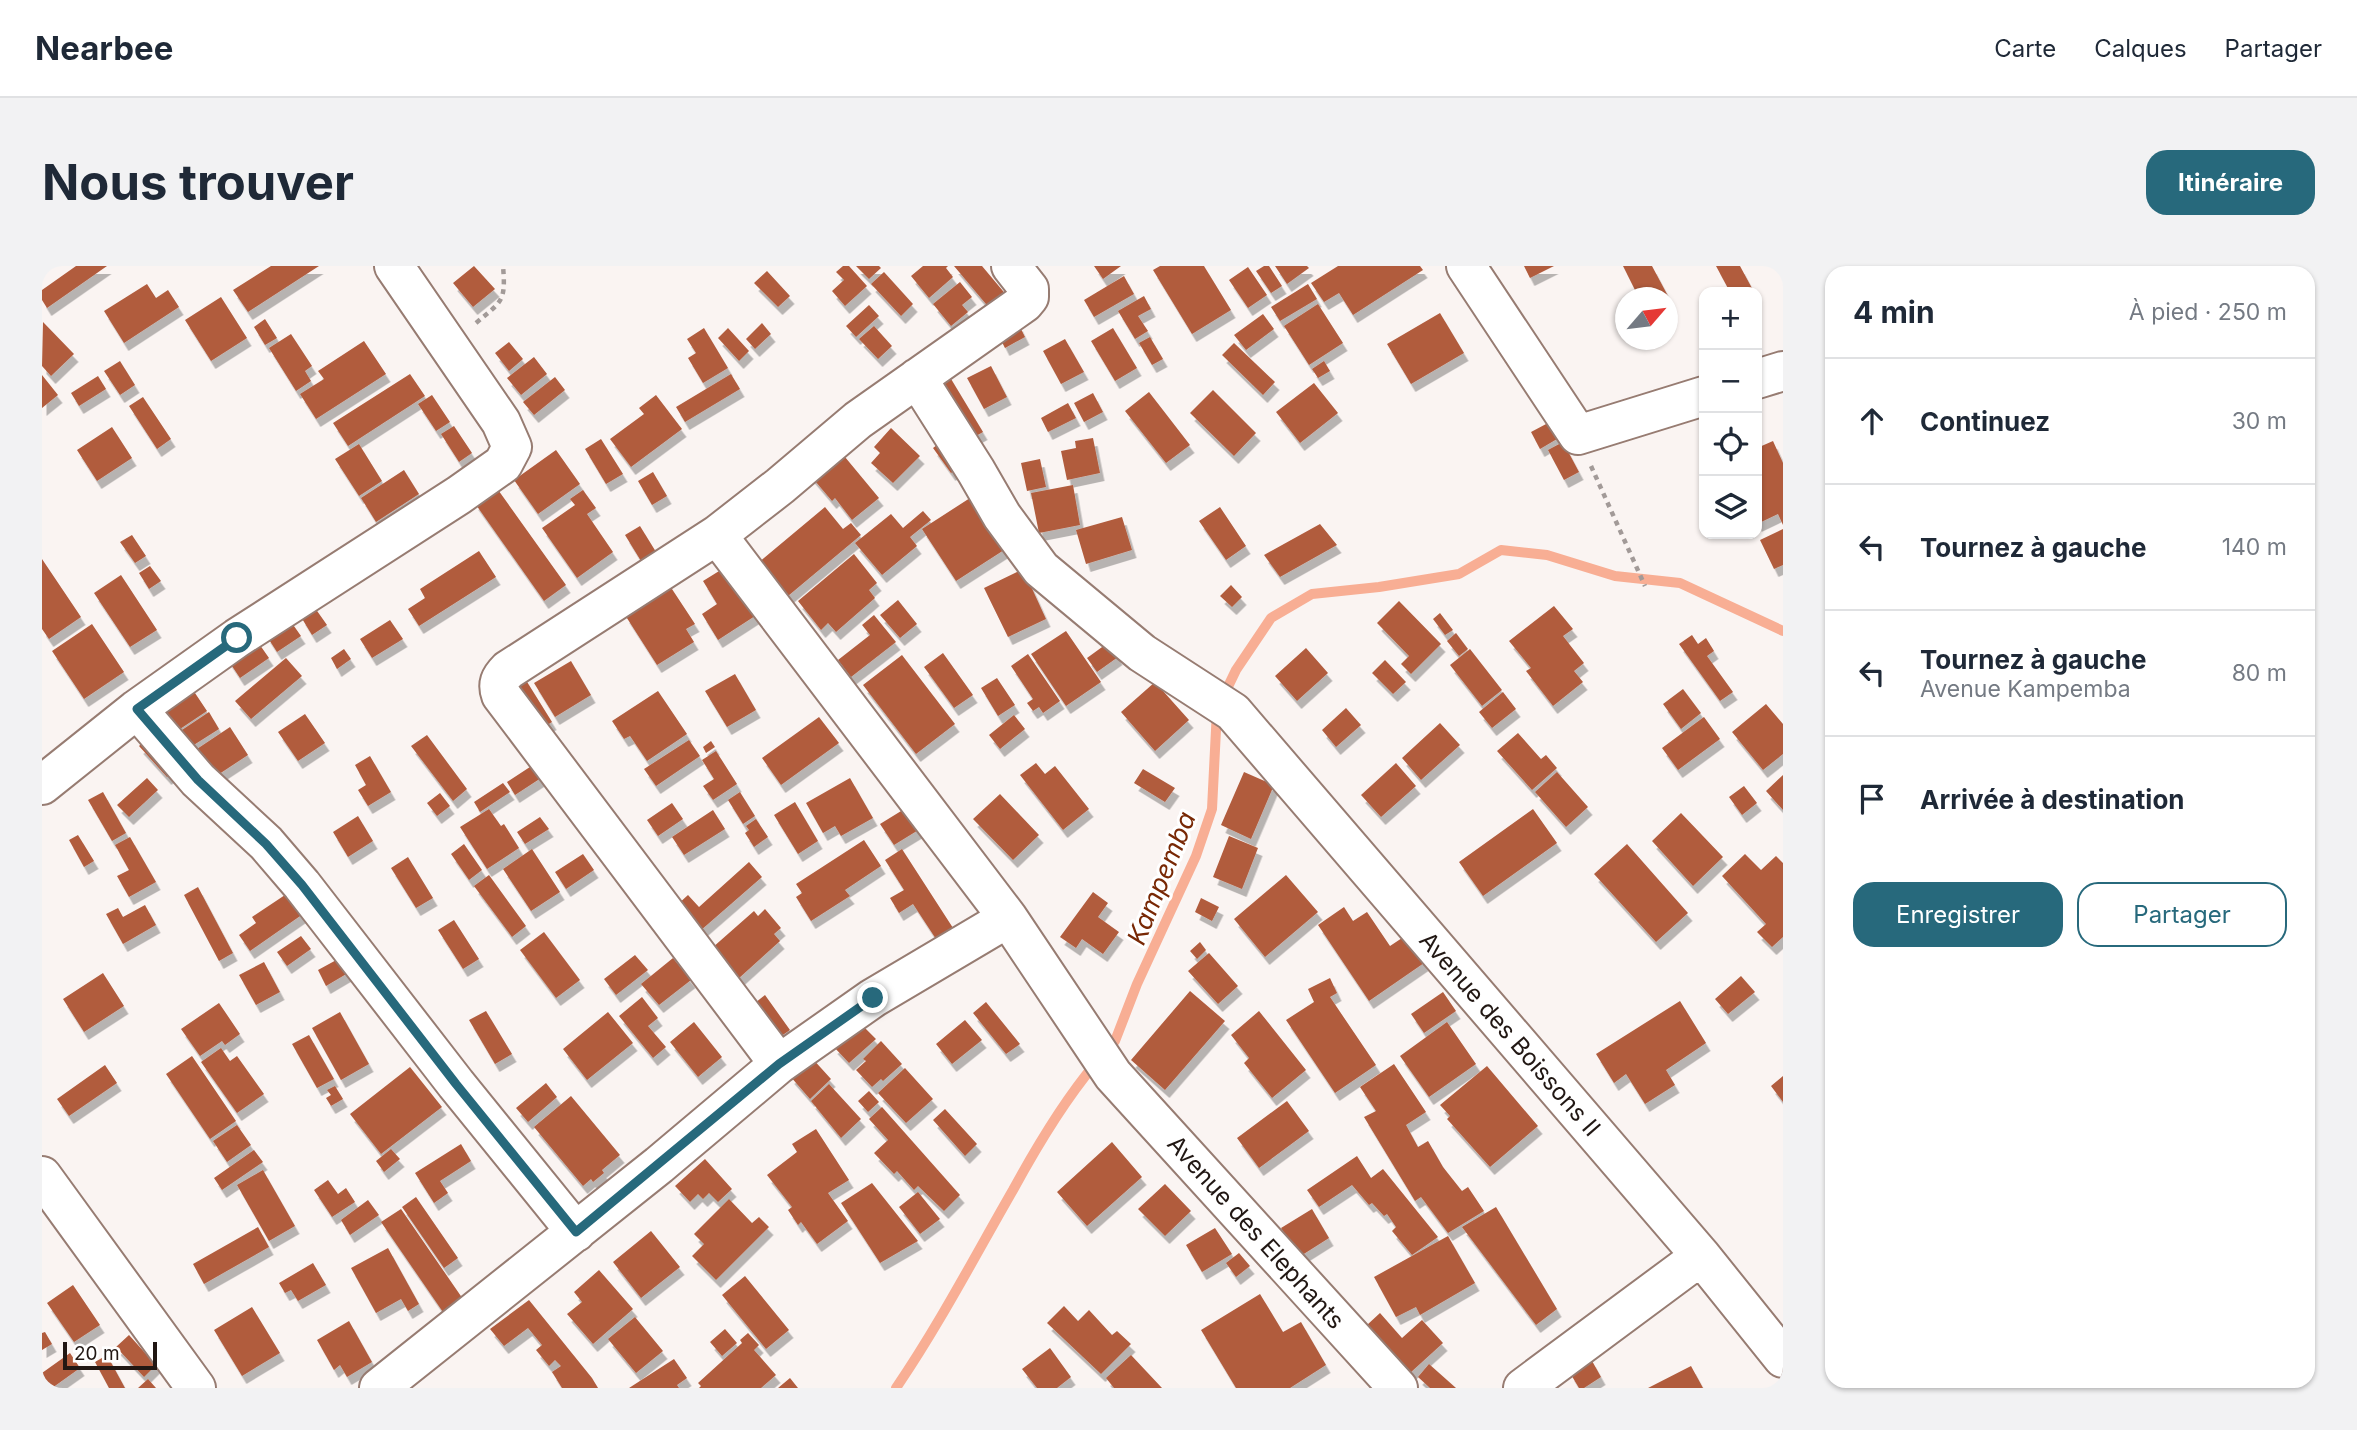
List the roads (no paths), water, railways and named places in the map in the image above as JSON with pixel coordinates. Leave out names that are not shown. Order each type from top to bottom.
[{"type":"street","points":[[42,785],[137,709],[237,638],[503,464],[513,447],[501,422],[394,266]]},
{"type":"street","points":[[779,1064],[498,688],[502,676],[508,670],[717,535],[858,420],[1029,297],[1029,289],[1012,266]]},
{"type":"street","points":[[1466,266],[1578,435],[1699,398]]},
{"type":"street","points":[[1762,377],[1783,371]]},
{"type":"street","name":"Avenue des Boissons II","points":[[917,378],[1002,516],[1041,569],[1142,653],[1233,712],[1701,1256],[1783,1359]]},
{"type":"street","name":"Avenue des Elephants","points":[[717,535],[1008,918],[1113,1075],[1398,1388]]},
{"type":"street","points":[[137,709],[198,780],[266,844],[302,885],[465,1095],[576,1232]]},
{"type":"street","points":[[379,1388],[576,1232],[779,1064],[873,998],[1008,918]]},
{"type":"street","points":[[42,1177],[196,1388]]},
{"type":"street","points":[[1523,1388],[1701,1256]]},
{"type":"waterway","name":"Kampemba","points":[[1223,697],[1236,670],[1271,618],[1312,594],[1459,574],[1501,550],[1547,555],[1615,576],[1680,583],[1783,631]]},
{"type":"waterway","name":"Kampemba","points":[[1107,1050],[1115,1041],[1137,984],[1196,856],[1212,809],[1217,710]]},
{"type":"waterway","name":"Kampemba","points":[[896,1388],[942,1315],[1041,1141],[1095,1064]]}]
